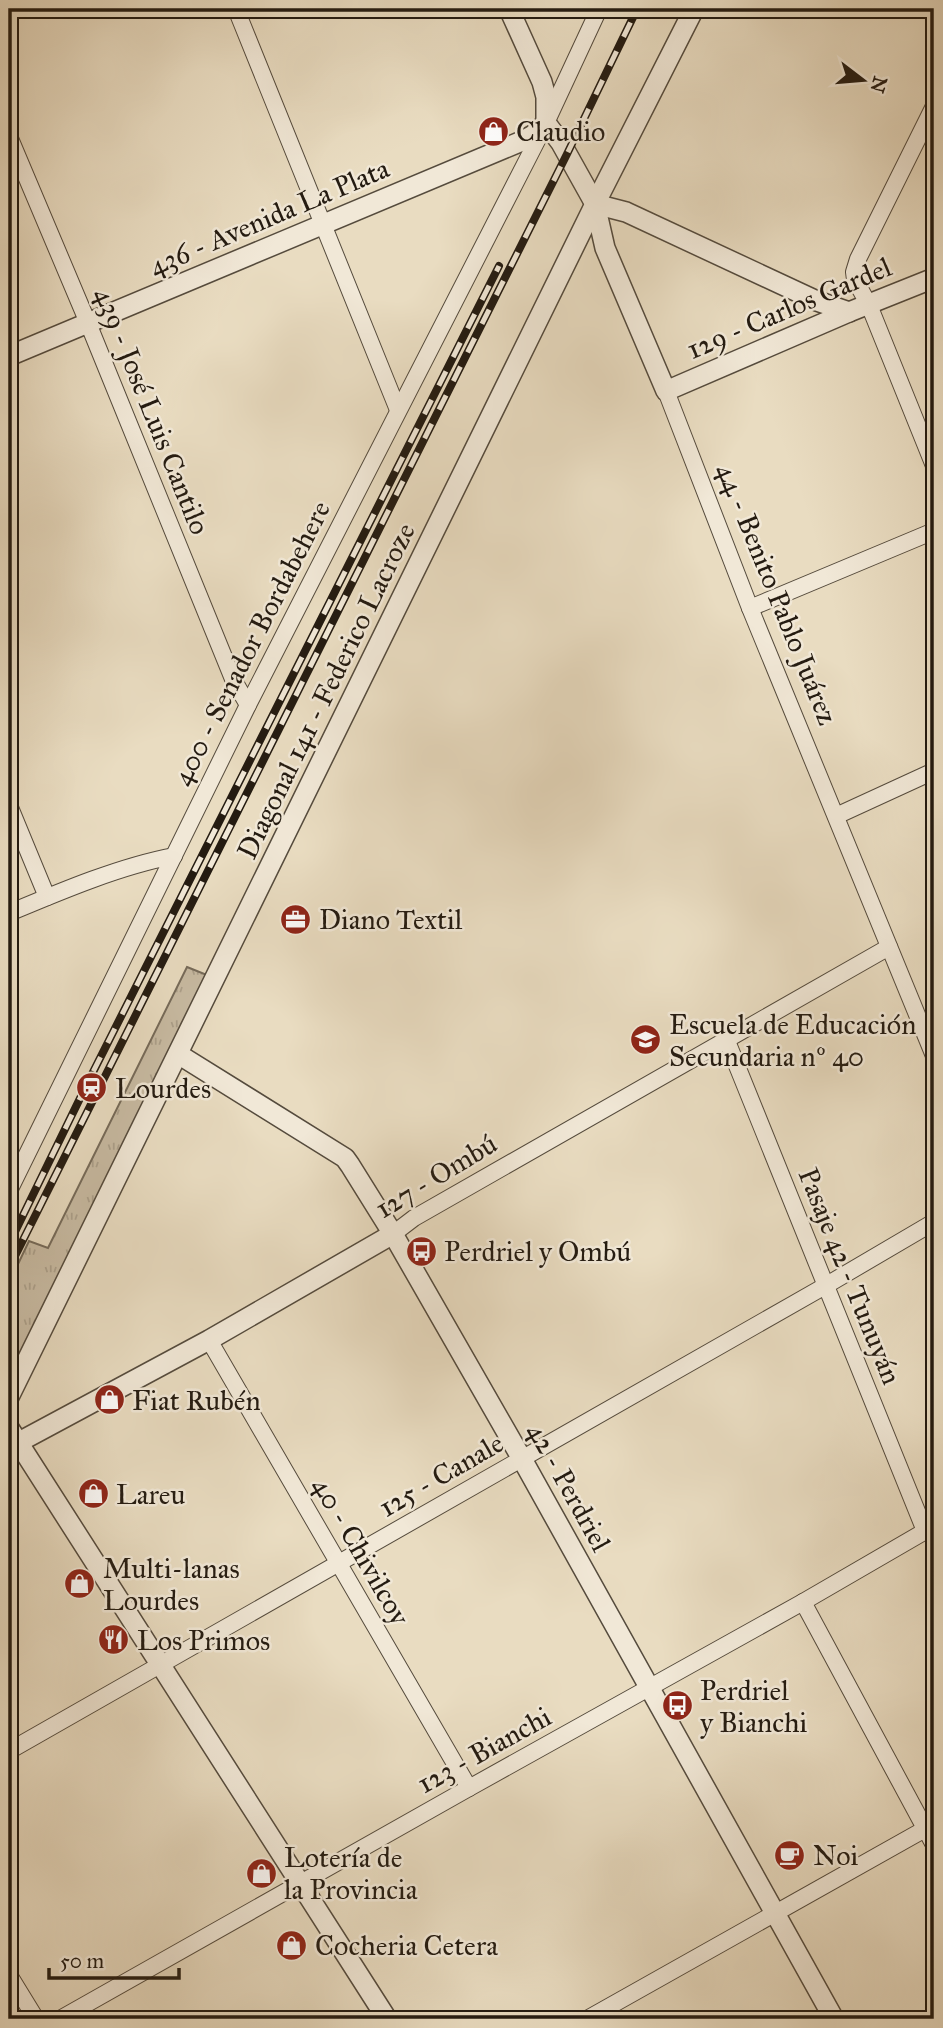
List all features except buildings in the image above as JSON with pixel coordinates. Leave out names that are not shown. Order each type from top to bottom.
[{"type":"street","points":[[236,9],[398,410]]},
{"type":"street","points":[[509,9],[542,82],[546,97],[546,123]]},
{"type":"street","name":"400 - Senador Bordabehere","points":[[9,1191],[248,705],[546,123],[599,9]]},
{"type":"street","name":"Diagonal 141 - Federico Lacroze","points":[[9,1397],[595,204],[694,9]]},
{"type":"street","points":[[934,106],[854,272],[855,280],[869,305],[934,466]]},
{"type":"street","name":"436 - Avenida La Plata","points":[[9,356],[522,141],[546,123]]},
{"type":"street","name":"44 - Benito Pablo Juárez","points":[[546,123],[595,204],[605,248],[666,391],[750,608],[934,1056]]},
{"type":"street","name":"439 - José Luis Cantilo","points":[[9,136],[233,679],[248,705]]},
{"type":"street","points":[[595,204],[626,212],[817,301],[849,312]]},
{"type":"street","name":"129 - Carlos Gardel","points":[[666,391],[934,278]]},
{"type":"street","points":[[750,608],[934,531]]},
{"type":"street","points":[[836,816],[934,771]]},
{"type":"street","points":[[9,805],[47,897]]},
{"type":"street","points":[[9,913],[151,861],[174,856]]},
{"type":"street","name":"127 - Ombú","points":[[12,1440],[209,1340],[393,1234],[415,1218],[889,947]]},
{"type":"street","name":"Pasaje 42 - Tunuyán","points":[[727,1041],[825,1286],[930,1528]]},
{"type":"street","name":"42 - Perdriel","points":[[178,1054],[345,1158],[393,1234],[522,1459],[834,2019]]},
{"type":"street","name":"125 - Canale","points":[[9,1751],[934,1222]]},
{"type":"street","name":"40 - Chivilcoy","points":[[209,1340],[469,1788]]},
{"type":"street","points":[[12,1440],[160,1664],[387,2019]]},
{"type":"street","name":"123 - Bianchi","points":[[60,2019],[930,1528]]},
{"type":"street","points":[[803,1602],[930,1826],[934,1844]]},
{"type":"street","points":[[587,2019],[930,1826]]},
{"type":"street","points":[[9,1975],[36,2019]]},
{"type":"green space","points":[[187,967],[207,975],[9,1376],[9,1283],[29,1241],[48,1248]]},
{"type":"railway","points":[[9,1268],[637,9]]},
{"type":"railway","points":[[9,1244],[499,266]]},
{"type":"place","name":"Claudio","points":[[493,131]]},
{"type":"place","name":"Diano Textil","points":[[296,919]]},
{"type":"place","name":"Escuela de Educación Secundaria nº 40","points":[[646,1040]]},
{"type":"place","name":"Lourdes","points":[[92,1088]]},
{"type":"place","name":"Perdriel y Ombú","points":[[421,1251]]},
{"type":"place","name":"Fiat Rubén","points":[[109,1400]]},
{"type":"place","name":"Lareu","points":[[93,1494]]},
{"type":"place","name":"Multi-lanas Lourdes","points":[[80,1584]]},
{"type":"place","name":"Los Primos","points":[[114,1640]]},
{"type":"place","name":"Perdriel y Bianchi","points":[[677,1706]]},
{"type":"place","name":"Noi","points":[[790,1855]]},
{"type":"place","name":"Lotería de la Provincia","points":[[261,1873]]},
{"type":"place","name":"Cocheria Cetera","points":[[292,1945]]}]
